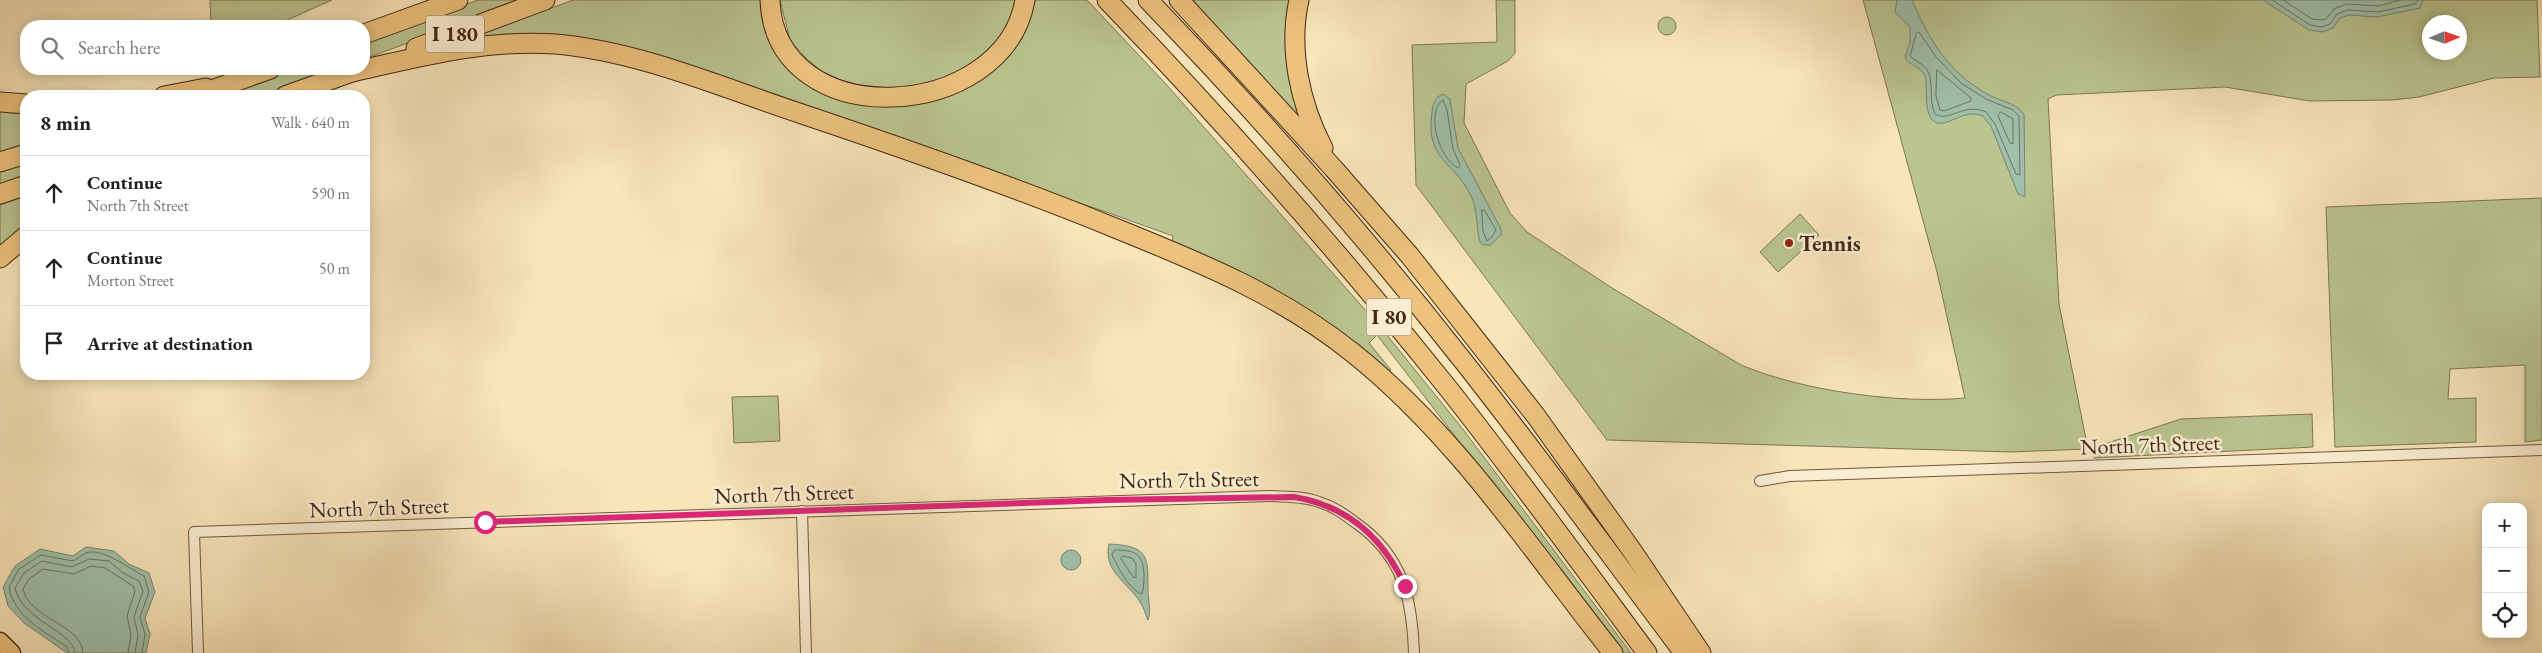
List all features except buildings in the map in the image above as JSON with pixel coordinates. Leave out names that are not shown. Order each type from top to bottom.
[{"type":"highway","points":[[370,27],[420,0]]},
{"type":"highway","name":"I 180","points":[[370,32],[458,0]]},
{"type":"highway","name":"I 180","points":[[370,65],[545,0]]},
{"type":"highway","points":[[770,0],[774,29],[782,46],[800,68],[834,87],[852,93],[890,98],[931,93],[972,74],[987,63],[1012,36],[1019,21],[1024,0]]},
{"type":"highway","name":"I 80","points":[[1107,0],[1222,122],[1356,276],[1512,471],[1647,653]]},
{"type":"highway","name":"I 80","points":[[1148,0],[1305,171],[1398,280],[1503,412],[1684,653]]},
{"type":"highway","points":[[1180,0],[1334,169],[1410,256],[1536,416],[1633,552],[1700,653]]},
{"type":"highway","points":[[1299,0],[1296,51],[1302,90],[1314,129],[1334,169]]},
{"type":"highway","points":[[370,67],[425,55],[488,45],[552,44],[613,53],[947,163],[1100,222],[1239,280],[1324,330],[1386,380],[1416,410],[1468,469],[1612,653]]},
{"type":"highway","points":[[212,90],[253,75]]},
{"type":"highway","name":"I 180","points":[[301,90],[343,75]]},
{"type":"highway","points":[[194,90],[234,82]]},
{"type":"highway","points":[[0,102],[20,104]]},
{"type":"highway","points":[[0,162],[20,156]]},
{"type":"highway","points":[[0,194],[20,188]]},
{"type":"highway","points":[[0,258],[20,241]]},
{"type":"main road","points":[[0,641],[12,653]]},
{"type":"street","name":"North 7th Street","points":[[1760,481],[1790,476],[2542,450]]},
{"type":"street","name":"North 7th Street","points":[[198,653],[194,532],[1270,496],[1318,501],[1338,510],[1366,530],[1382,545],[1396,564],[1405,586],[1411,610],[1414,653]]},
{"type":"street","points":[[802,511],[806,653]]},
{"type":"shaded area","points":[[210,0],[332,0],[287,20],[211,20]]},
{"type":"shaded area","points":[[478,0],[525,0],[370,57],[370,40]]},
{"type":"shaded area","points":[[573,0],[766,0],[813,84],[942,98],[971,84],[990,71],[1012,49],[1027,26],[1032,0],[1087,0],[1165,83],[1382,329],[1462,428],[1631,653],[1622,653],[1377,335],[1369,343],[1391,370],[1386,374],[1172,243],[1173,236],[680,68],[468,39]]},
{"type":"shaded area","points":[[780,0],[1019,0],[1004,39],[988,54],[938,82],[905,90],[850,84],[822,72],[790,40]]},
{"type":"shaded area","points":[[1190,0],[1297,0],[1305,123],[1297,115]]},
{"type":"shaded area","points":[[1496,0],[1515,0],[1515,53],[1508,61],[1466,84],[1464,123],[1510,213],[1527,232],[1612,288],[1741,365],[1793,382],[1821,388],[1851,394],[1910,399],[1965,398],[1937,272],[1863,0],[2537,0],[2540,77],[2494,78],[2419,97],[2392,100],[2310,101],[2225,87],[2056,95],[2048,99],[2059,304],[2088,449],[2011,452],[1607,440],[1416,185],[1412,45],[1497,42]]},
{"type":"shaded area","points":[[1663,17],[1671,17],[1676,22],[1674,33],[1663,35],[1658,30],[1658,22]]},
{"type":"shaded area","points":[[274,75],[320,75],[278,90],[232,90]]},
{"type":"shaded area","points":[[0,106],[20,108],[20,145],[0,152]]},
{"type":"shaded area","points":[[20,163],[20,180],[0,187],[0,169]]},
{"type":"shaded area","points":[[20,198],[20,235],[0,251],[0,205]]},
{"type":"shaded area","points":[[2542,198],[2542,440],[2525,442],[2525,365],[2450,369],[2448,399],[2476,398],[2476,442],[2335,447],[2326,207]]},
{"type":"shaded area","name":"Tennis","points":[[1800,214],[1819,235],[1778,272],[1760,252]]},
{"type":"shaded area","points":[[778,396],[780,441],[734,443],[732,397]]},
{"type":"shaded area","points":[[2312,414],[2313,447],[2094,458],[2095,447],[2181,419]]},
{"type":"water","points":[[1897,0],[1912,0],[1933,42],[1950,65],[1961,75],[1987,94],[2012,104],[2024,114],[2025,197],[2018,194],[1991,126],[1983,116],[1970,114],[1940,123],[1934,121],[1930,116],[1927,108],[1925,76],[1921,70],[1905,58],[1910,42],[1910,27],[1895,12]]},
{"type":"water","points":[[2263,0],[2423,0],[2420,8],[2377,17],[2349,15],[2340,18],[2333,28],[2323,32],[2309,30]]},
{"type":"water","points":[[1443,94],[1450,99],[1458,148],[1501,229],[1501,235],[1490,245],[1483,245],[1480,242],[1475,207],[1471,196],[1457,175],[1442,159],[1433,141],[1431,128],[1433,106],[1436,99]]},
{"type":"water","points":[[1109,544],[1132,547],[1144,556],[1148,570],[1150,611],[1148,620],[1135,595],[1117,576],[1109,562]]},
{"type":"water","points":[[86,547],[114,551],[129,564],[149,573],[155,592],[145,618],[150,634],[146,653],[67,653],[24,623],[8,606],[3,587],[15,566],[40,549],[73,556]]},
{"type":"water","points":[[1071,550],[1078,553],[1081,560],[1078,567],[1071,570],[1064,567],[1061,560],[1064,553]]},
{"type":"place","name":"Tennis","points":[[1789,243]]},
{"type":"route","points":[[485,522],[1107,500],[1294,497],[1318,501],[1338,510],[1366,530],[1382,545],[1396,564],[1405,586]]}]
